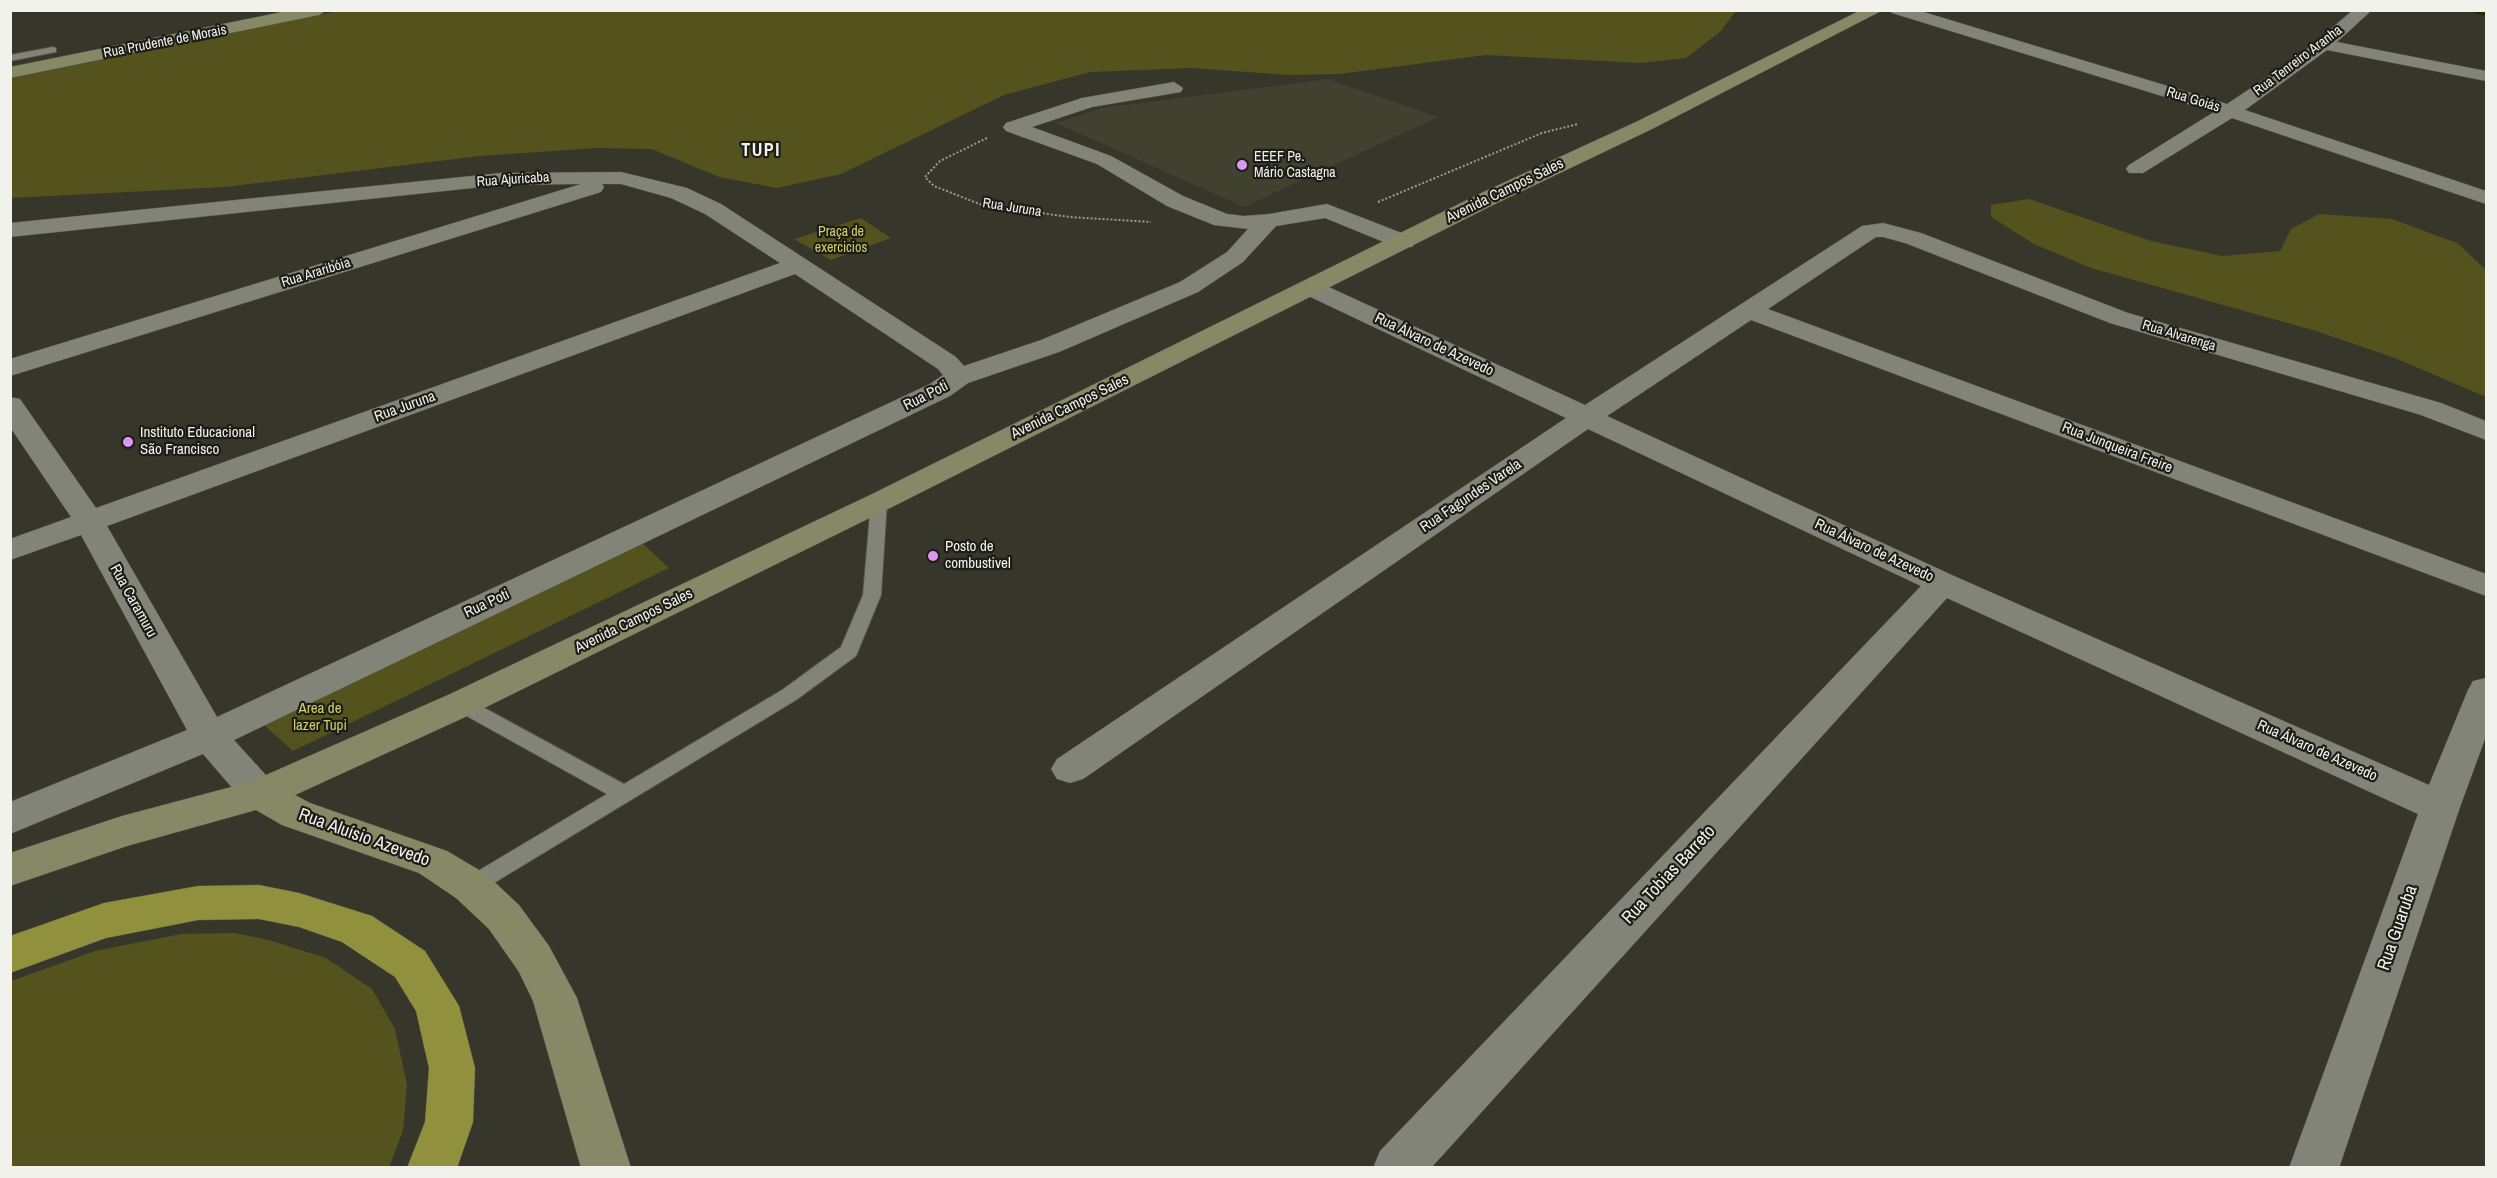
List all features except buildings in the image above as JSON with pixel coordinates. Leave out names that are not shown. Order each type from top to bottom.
[{"type":"highway","points":[[10,955],[104,921],[198,903],[259,902],[299,910],[357,929],[410,964],[437,1006],[452,1068],[449,1122],[432,1167]]},
{"type":"street","name":"Rua Prudente de Morais","points":[[10,73],[319,10]]},
{"type":"street","name":"Avenida Campos Sales","points":[[10,870],[122,832],[260,794],[461,704],[879,502],[1485,200],[1875,10]]},
{"type":"street","name":"Rua Goiás","points":[[1898,10],[2230,111],[2487,198]]},
{"type":"street","name":"Rua Tenreiro Aranha","points":[[2136,170],[2230,111],[2305,60],[2364,10]]},
{"type":"street","points":[[2322,44],[2487,76]]},
{"type":"street","points":[[1013,127],[1089,102],[1174,88]]},
{"type":"street","points":[[1013,127],[1104,160],[1175,201],[1208,216],[1231,223],[1269,221],[1319,211],[1344,216],[1404,242]]},
{"type":"street","name":"Rua Ajuricaba","points":[[10,230],[501,179],[621,178],[679,193],[713,209],[800,264],[947,363],[958,377]]},
{"type":"street","name":"Rua Araribóia","points":[[10,368],[621,178]]},
{"type":"street","name":"Rua Poti","points":[[10,819],[209,736],[929,395],[958,377],[1108,324],[1189,287],[1235,257],[1269,221]]},
{"type":"street","name":"Rua Fagundes Varela","points":[[1070,769],[1588,416],[1862,235],[1876,230]]},
{"type":"street","name":"Rua Alvarenga","points":[[1876,230],[1913,238],[2119,318],[2431,409],[2487,431]]},
{"type":"street","name":"Rua Juruna","points":[[10,550],[800,264]]},
{"type":"street","name":"Rua Álvaro de Azevedo","points":[[1311,288],[1942,583],[2440,807]]},
{"type":"street","name":"Rua Junqueira Freire","points":[[1748,310],[2487,586]]},
{"type":"street","name":"Rua Caramuru","points":[[10,405],[88,521],[209,736],[260,794]]},
{"type":"street","name":"Rua Tobias Barreto","points":[[1398,1167],[1942,583]]},
{"type":"street","name":"Rua Guaruba","points":[[2314,1167],[2440,807],[2487,690]]},
{"type":"street","name":"Rua Aluísio Azevedo","points":[[260,794],[296,814],[433,862],[471,886],[504,917],[534,959],[555,998],[606,1167]]},
{"type":"lane","points":[[10,58],[54,50]]},
{"type":"lane","points":[[471,886],[789,695],[849,651],[872,595],[879,502]]},
{"type":"lane","points":[[461,704],[624,794]]},
{"type":"path","points":[[1344,216],[1542,134],[1582,123]]},
{"type":"path","name":"Rua Juruna","points":[[1013,127],[940,161],[927,172],[925,177],[934,186],[982,205],[1070,217],[1154,222]]},
{"type":"shaded area","name":"EEEF Pe. Mário Castagna","points":[[1328,79],[1438,117],[1244,207],[1056,123],[1102,108]]},
{"type":"green space","points":[[343,10],[1736,11],[1720,32],[1686,58],[1640,63],[1486,55],[1339,74],[1289,75],[1192,68],[1090,72],[1004,95],[841,174],[777,188],[719,177],[652,149],[596,148],[480,156],[225,187],[11,198],[11,78]]},
{"type":"green space","points":[[2029,199],[2151,241],[2222,256],[2280,251],[2291,229],[2319,214],[2392,219],[2457,243],[2486,270],[2486,397],[2395,358],[2316,331],[2091,268],[2034,244],[1991,217],[1991,205]]},
{"type":"green space","name":"Praça de exercicios","points":[[861,218],[891,238],[831,260],[794,239]]},
{"type":"green space","name":"Area de lazer Tupi","points":[[642,543],[669,568],[293,751],[264,725]]},
{"type":"green space","points":[[234,933],[269,940],[326,958],[372,989],[395,1029],[407,1085],[403,1131],[389,1167],[11,1167],[11,981],[95,951],[181,934]]},
{"type":"waterway","points":[[2476,10],[2486,12]]},
{"type":"place","name":"EEEF Pe. Mário Castagna","points":[[1242,165]]},
{"type":"place","name":"Instituto Educacional São Francisco","points":[[128,442]]},
{"type":"place","name":"Posto de combustivel","points":[[933,556]]},
{"type":"district","name":"TUPI","points":[[761,151]]}]
